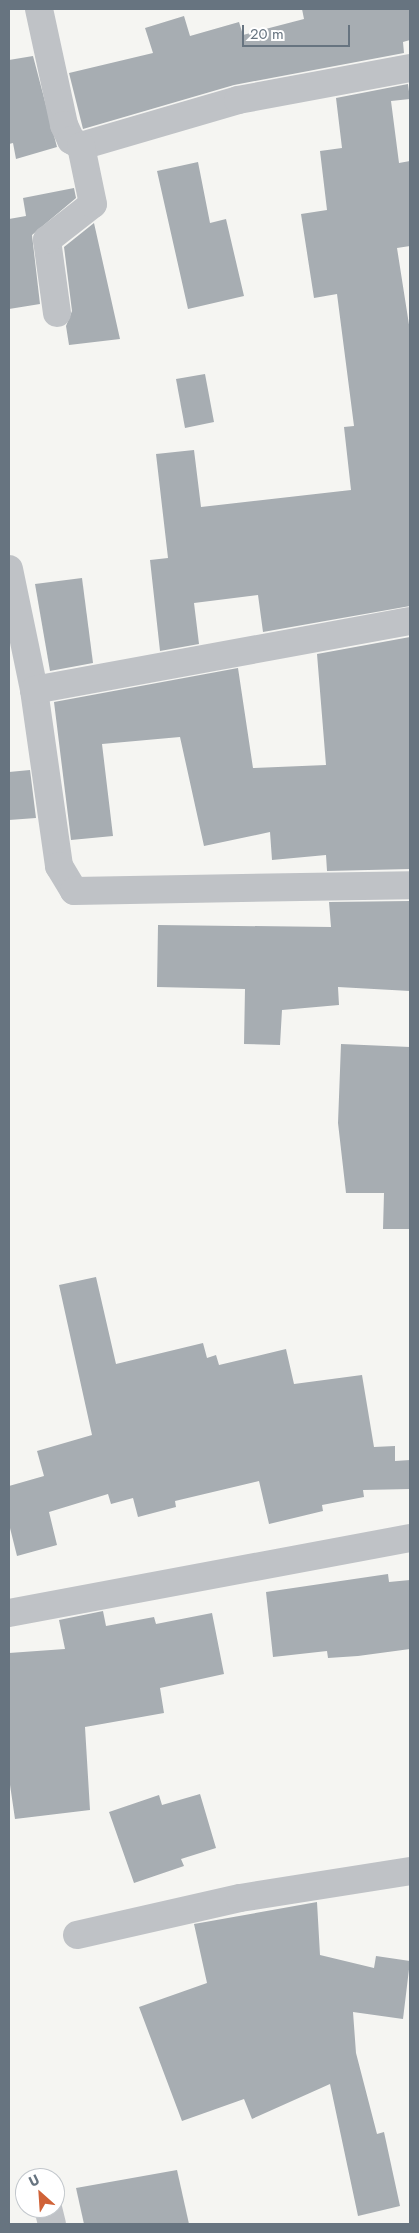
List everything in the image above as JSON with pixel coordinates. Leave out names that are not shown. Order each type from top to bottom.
[{"type":"street","points":[[39,9],[64,124],[71,140],[81,146],[238,100],[410,68]]},
{"type":"street","points":[[56,313],[47,240],[93,204],[81,146]]},
{"type":"street","points":[[9,569],[34,690],[59,866],[74,891],[410,885]]},
{"type":"street","points":[[34,690],[410,621]]},
{"type":"street","points":[[9,1613],[410,1538]]},
{"type":"street","points":[[78,1935],[240,1898],[410,1871]]},
{"type":"building","points":[[302,9],[410,9],[410,40],[403,42],[404,53],[234,85],[83,129],[69,73],[153,53],[145,28],[184,16],[190,36],[239,22],[243,35],[304,19]]},
{"type":"building","points":[[33,56],[57,147],[16,159],[13,143],[9,144],[9,60]]},
{"type":"building","points":[[408,84],[410,99],[391,101],[399,163],[410,161],[410,246],[397,248],[410,331],[410,606],[263,632],[258,595],[194,603],[199,644],[160,651],[150,560],[168,558],[156,454],[194,450],[201,507],[351,490],[344,427],[354,426],[337,294],[314,298],[301,214],[327,210],[320,151],[342,148],[336,98]]},
{"type":"building","points":[[198,162],[210,223],[226,219],[244,296],[188,309],[157,171]]},
{"type":"building","points":[[74,188],[76,198],[32,235],[40,304],[9,309],[9,219],[26,216],[23,198]]},
{"type":"building","points":[[94,223],[120,339],[69,345],[66,326],[72,311],[64,247]]},
{"type":"building","points":[[205,374],[214,422],[185,428],[176,379]]},
{"type":"building","points":[[82,578],[93,663],[50,671],[35,584]]},
{"type":"building","points":[[410,637],[410,869],[327,871],[326,855],[272,860],[270,832],[204,846],[180,737],[102,744],[113,836],[71,840],[54,702],[238,668],[253,768],[326,765],[317,654]]},
{"type":"building","points":[[30,770],[36,818],[9,820],[9,772]]},
{"type":"building","points":[[410,901],[410,991],[338,987],[339,1005],[282,1010],[280,1045],[244,1044],[245,989],[157,987],[158,925],[331,927],[329,902]]},
{"type":"building","points":[[341,1044],[410,1047],[410,1229],[383,1229],[384,1193],[346,1193],[338,1123]]},
{"type":"building","points":[[96,1277],[116,1364],[203,1343],[207,1358],[216,1355],[219,1365],[286,1349],[294,1384],[362,1375],[374,1447],[395,1446],[395,1461],[410,1460],[410,1489],[363,1490],[364,1497],[322,1505],[323,1511],[269,1524],[259,1481],[175,1501],[176,1507],[138,1517],[133,1498],[111,1504],[108,1494],[49,1512],[57,1545],[17,1556],[9,1524],[9,1486],[44,1476],[37,1451],[92,1435],[59,1285]]},
{"type":"building","points":[[388,1574],[389,1582],[410,1580],[410,1649],[328,1658],[327,1651],[273,1657],[266,1592]]},
{"type":"building","points":[[103,1611],[106,1626],[154,1617],[156,1624],[212,1613],[224,1674],[160,1688],[164,1713],[85,1727],[90,1810],[15,1819],[9,1778],[9,1653],[65,1649],[59,1620]]},
{"type":"building","points":[[200,1794],[216,1848],[181,1859],[184,1866],[134,1883],[109,1812],[159,1795],[162,1805]]},
{"type":"building","points":[[317,1902],[320,1955],[374,1968],[376,1956],[410,1961],[403,2019],[353,2012],[356,2053],[377,2134],[384,2132],[400,2206],[358,2216],[330,2084],[252,2119],[244,2099],[182,2121],[139,2007],[207,1983],[194,1924]]},
{"type":"building","points":[[177,2170],[189,2224],[84,2224],[76,2188]]}]
